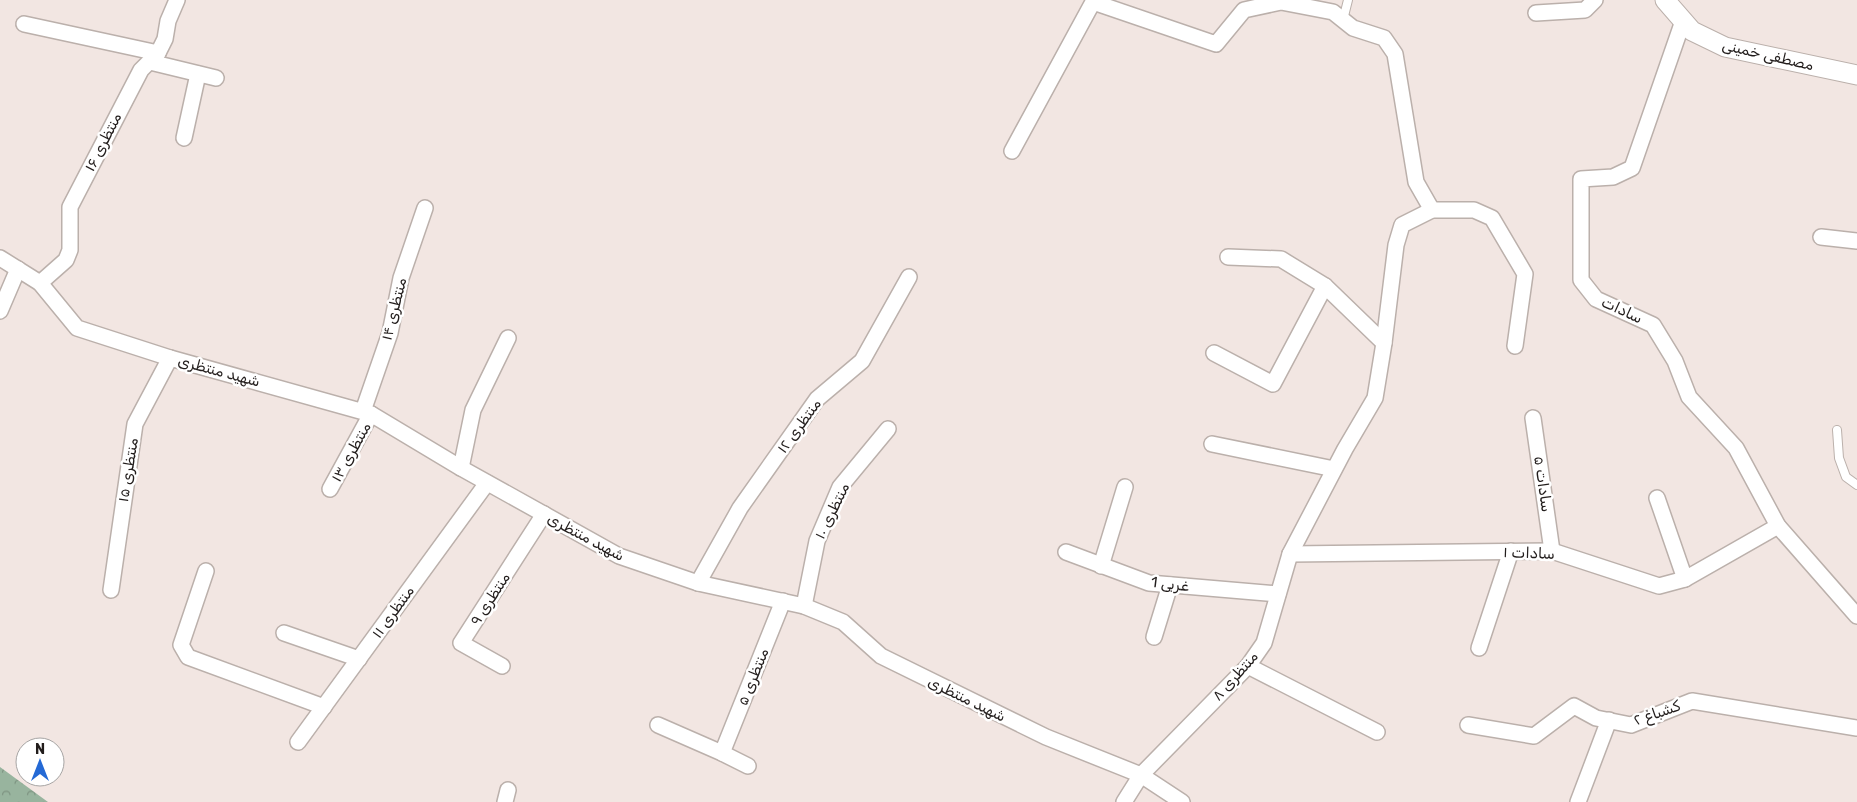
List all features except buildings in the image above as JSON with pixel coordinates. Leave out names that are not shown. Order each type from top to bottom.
[{"type":"street","name":"منتظری ۱۶","points":[[40,283],[66,260],[70,250],[70,207],[140,70],[154,57],[165,38],[168,21],[177,0]]},
{"type":"street","points":[[1536,13],[1586,10],[1594,0]]},
{"type":"street","name":"مصطفی خمینی","points":[[1665,0],[1692,31],[1725,47],[1857,75]]},
{"type":"street","points":[[1012,151],[1094,2],[1216,44],[1244,10],[1281,2],[1333,12],[1353,28],[1384,38],[1395,54],[1416,182],[1432,210],[1474,210],[1492,218],[1525,274],[1515,346]]},
{"type":"street","name":"سادات","points":[[1683,20],[1632,168],[1613,178],[1581,179],[1581,280],[1596,299],[1653,325],[1675,361],[1690,397],[1736,448],[1778,526],[1857,616]]},
{"type":"street","points":[[24,24],[154,57],[198,74],[216,78]]},
{"type":"street","points":[[184,138],[198,74]]},
{"type":"street","name":"منتظری ۱۴","points":[[367,412],[390,333],[401,278],[425,208]]},
{"type":"street","name":"منتظری ۸","points":[[1124,802],[1141,775],[1248,666],[1264,643],[1290,554],[1334,469],[1375,398],[1396,245],[1402,225],[1432,210]]},
{"type":"street","points":[[1821,237],[1857,241]]},
{"type":"street","points":[[1228,257],[1281,259],[1325,286],[1384,343]]},
{"type":"street","name":"شهید منتظری","points":[[0,258],[40,283],[77,328],[170,358],[367,412],[460,468],[619,556],[698,584],[804,606],[843,622],[881,656],[890,661],[1046,737],[1141,775],[1182,802]]},
{"type":"street","points":[[0,311],[18,269]]},
{"type":"street","name":"منتظری ۱۲","points":[[698,584],[740,508],[816,399],[862,361],[909,277]]},
{"type":"street","points":[[1214,353],[1273,384],[1325,286]]},
{"type":"street","points":[[460,468],[473,410],[508,338]]},
{"type":"street","name":"منتظری ۱۵","points":[[110,590],[135,424],[170,358]]},
{"type":"street","name":"منتظری ۱۳","points":[[330,489],[367,412]]},
{"type":"street","name":"سادات ۵","points":[[1533,418],[1552,551]]},
{"type":"street","name":"منتظری ۱۰","points":[[804,606],[816,541],[840,487],[888,429]]},
{"type":"street","points":[[1212,444],[1334,469]]},
{"type":"street","name":"منتظری ۱۱","points":[[298,742],[487,483]]},
{"type":"street","points":[[1101,566],[1125,487]]},
{"type":"street","points":[[1657,498],[1685,579]]},
{"type":"street","name":"منتظری ۹","points":[[502,666],[461,643],[544,514]]},
{"type":"street","name":"سادات ۱","points":[[1290,554],[1552,551],[1660,586],[1685,579],[1778,526]]},
{"type":"street","points":[[1479,648],[1511,551]]},
{"type":"street","name":"غربی 1","points":[[1066,552],[1149,583],[1278,594]]},
{"type":"street","points":[[206,571],[181,645],[188,656],[324,707]]},
{"type":"street","points":[[1154,637],[1170,585]]},
{"type":"street","name":"منتظری ۵","points":[[722,753],[783,601]]},
{"type":"street","points":[[284,633],[359,659]]},
{"type":"street","points":[[1248,666],[1377,732]]},
{"type":"street","name":"کشباغ ۲","points":[[1468,725],[1534,736],[1574,706],[1596,718],[1631,725],[1692,701],[1857,728]]},
{"type":"street","points":[[1578,802],[1608,720]]},
{"type":"street","points":[[658,725],[748,766]]},
{"type":"lane","points":[[1343,20],[1348,0]]},
{"type":"lane","points":[[1837,430],[1839,458],[1846,477],[1857,485]]},
{"type":"green space","points":[[0,767],[15,778],[15,787],[27,787],[48,802],[0,802]]}]
